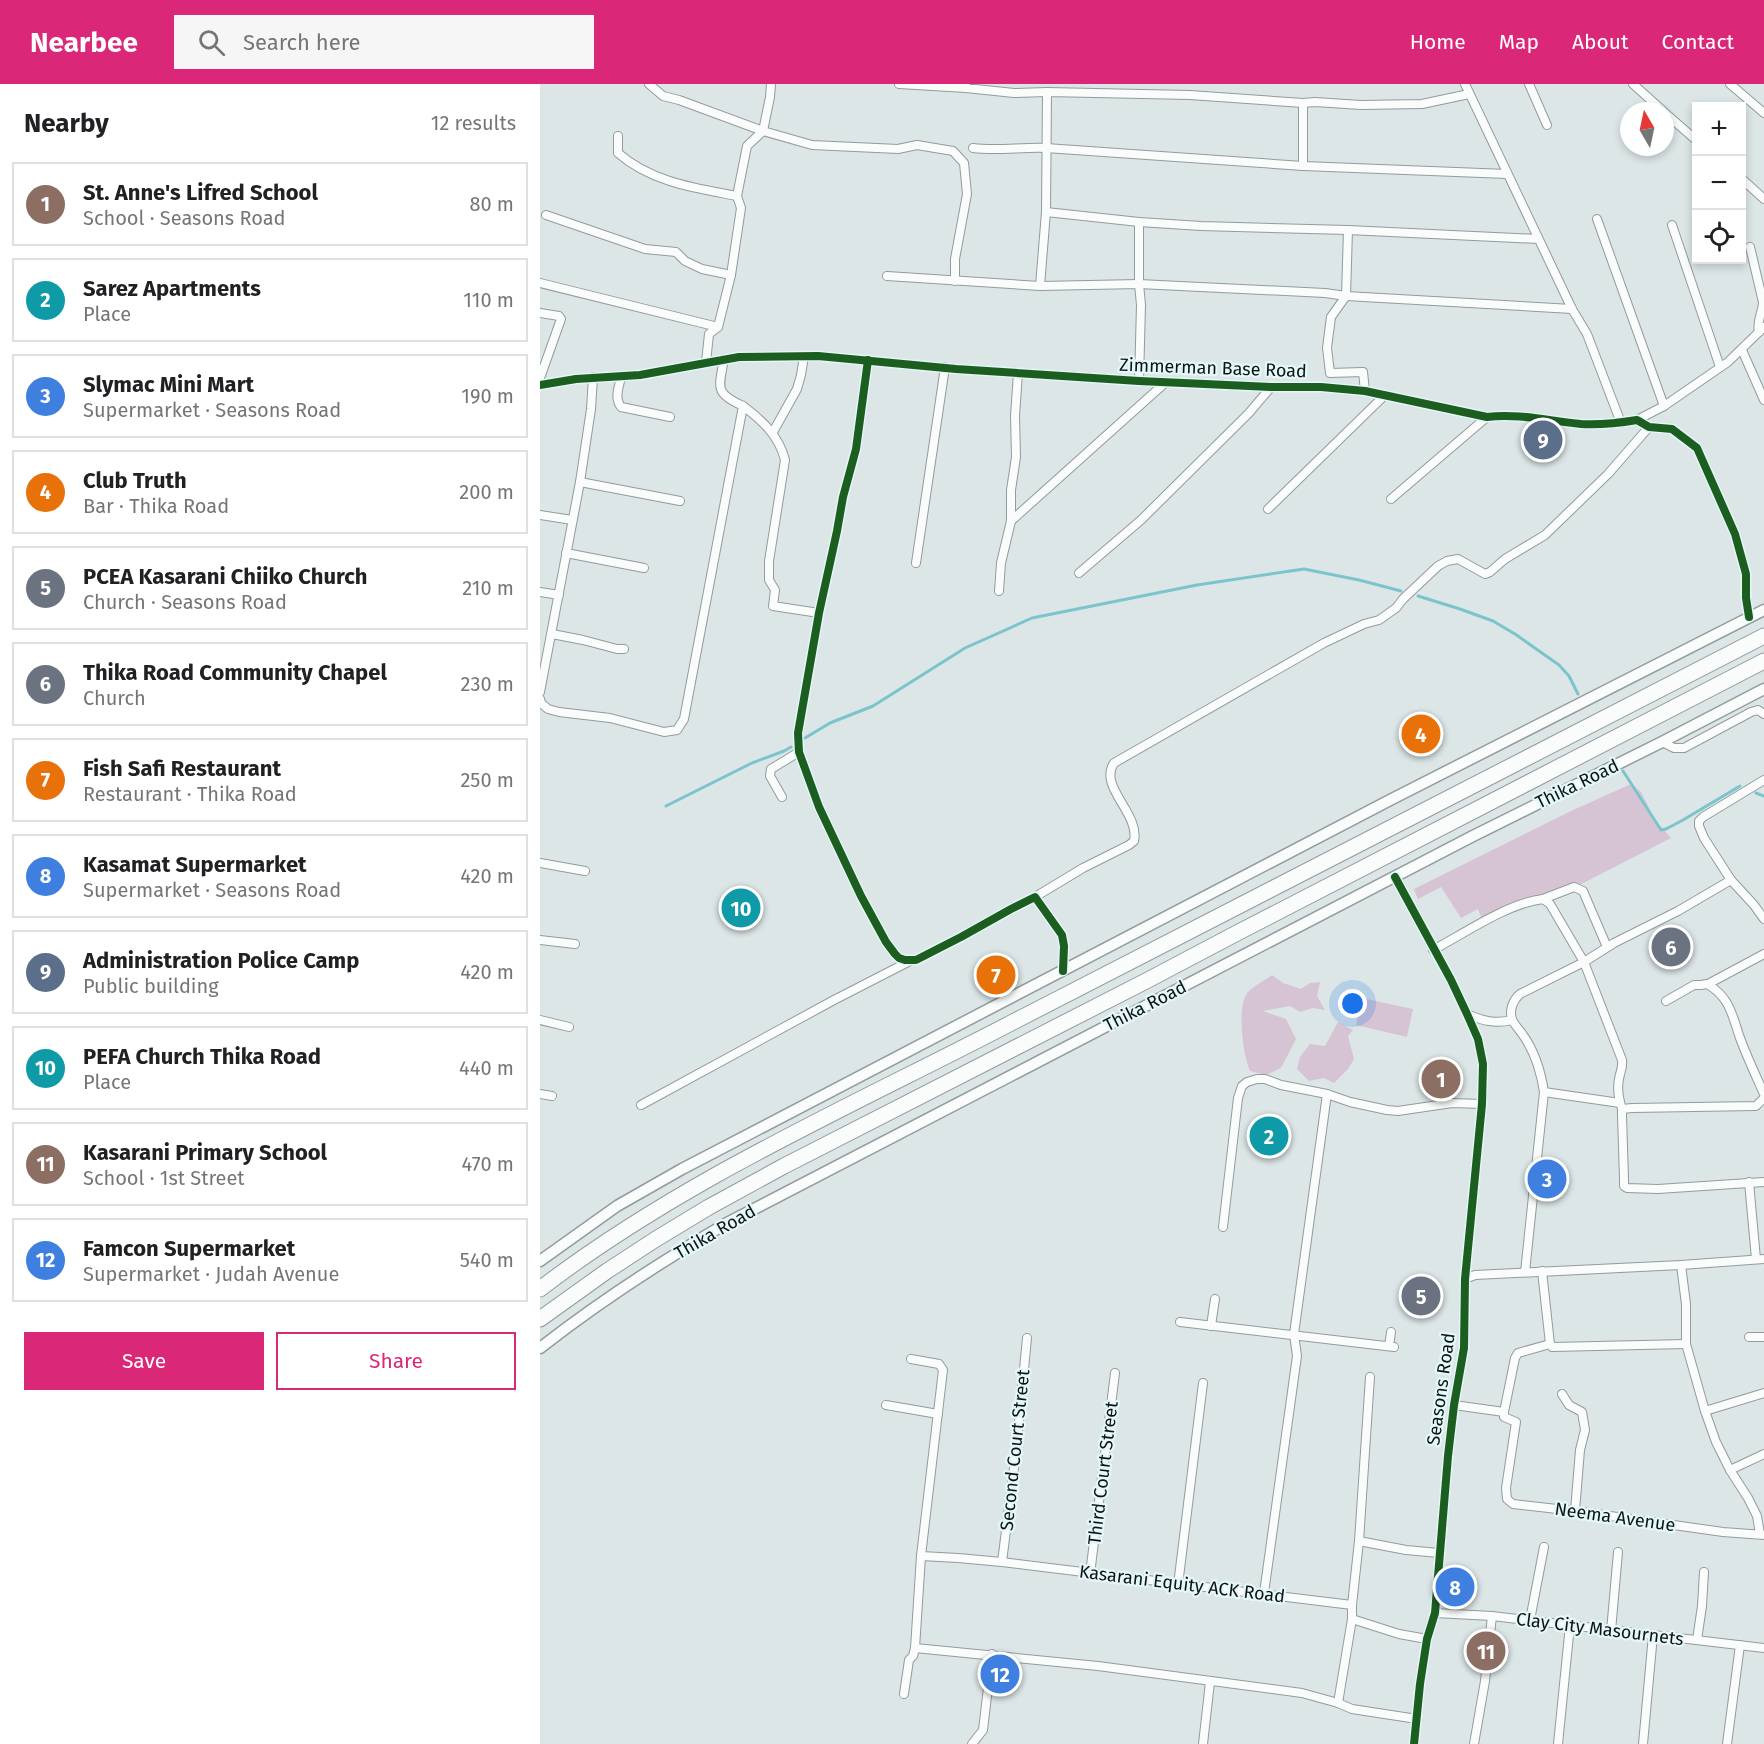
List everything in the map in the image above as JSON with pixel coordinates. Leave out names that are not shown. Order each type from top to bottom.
[{"type":"highway","points":[[540,1289],[599,1246],[645,1217],[782,1140],[1764,636]]},
{"type":"highway","name":"Thika Road","points":[[540,1319],[656,1239],[784,1166],[1764,661]]},
{"type":"main road","points":[[540,1262],[617,1206],[682,1169],[1469,759],[1764,609]]},
{"type":"main road","name":"Thika Road","points":[[540,1348],[650,1271],[727,1223],[1473,836],[1764,689]]},
{"type":"street","points":[[649,84],[663,96],[763,131],[812,145],[898,149],[916,145],[953,150],[964,163],[967,194],[955,259],[955,280]]},
{"type":"street","points":[[706,362],[709,334],[718,327],[731,275],[741,208],[737,196],[747,146],[763,131],[771,84]]},
{"type":"street","points":[[898,84],[966,86],[1014,93],[1190,95],[1362,105],[1422,104],[1469,94]]},
{"type":"street","points":[[1465,84],[1572,309],[1587,334],[1621,423]]},
{"type":"street","points":[[1529,84],[1547,125]]},
{"type":"street","points":[[1633,84],[1653,102]]},
{"type":"street","points":[[1730,84],[1764,113]]},
{"type":"street","points":[[1040,286],[1046,212],[1047,93]]},
{"type":"street","points":[[1303,166],[1304,103]]},
{"type":"street","points":[[1674,121],[1692,136]]},
{"type":"street","points":[[618,136],[618,153],[652,174],[697,189],[737,196]]},
{"type":"street","points":[[973,148],[987,150],[1011,147],[1046,148],[1303,166],[1507,174]]},
{"type":"street","points":[[1746,183],[1764,199]]},
{"type":"street","points":[[1046,212],[1201,226],[1538,238]]},
{"type":"street","points":[[546,215],[645,249],[676,252],[685,261],[702,269],[731,275]]},
{"type":"street","points":[[1597,219],[1664,406]]},
{"type":"street","points":[[1139,222],[1141,304],[1139,381]]},
{"type":"street","points":[[1672,225],[1720,367]]},
{"type":"street","points":[[1348,230],[1346,296],[1331,317],[1328,348],[1330,373],[1363,372],[1365,391]]},
{"type":"street","points":[[1750,247],[1763,302],[1757,325],[1762,329]]},
{"type":"street","points":[[887,276],[1040,286],[1139,284],[1572,309]]},
{"type":"street","points":[[540,283],[718,327]]},
{"type":"street","points":[[540,313],[561,318],[540,378]]},
{"type":"street","name":"Zimmerman Base Road","points":[[540,385],[593,377],[640,375],[739,357],[818,356],[945,368],[1139,381],[1321,387],[1365,391],[1486,417],[1504,414],[1583,424],[1621,423],[1650,415],[1664,406],[1728,362],[1762,329]]},
{"type":"street","points":[[1742,350],[1764,400]]},
{"type":"street","points":[[772,432],[797,389],[804,356]]},
{"type":"street","points":[[724,359],[720,382],[722,393],[729,400],[743,406],[772,432],[783,451],[785,460],[769,561],[769,580],[775,590],[773,606],[819,613]]},
{"type":"street","points":[[868,360],[856,449],[843,497],[819,613],[798,733],[799,752],[819,807],[861,896],[895,954],[899,958],[910,961]]},
{"type":"street","points":[[916,563],[945,368]]},
{"type":"street","points":[[999,591],[1001,564],[1011,521],[1011,490],[1016,457],[1017,373]]},
{"type":"street","points":[[540,693],[580,482],[591,409],[593,377]]},
{"type":"street","points":[[621,377],[617,398],[621,407],[670,417]]},
{"type":"street","points":[[1011,521],[1166,382]]},
{"type":"street","points":[[1079,573],[1141,520],[1249,413],[1272,387]]},
{"type":"street","points":[[1268,509],[1384,396]]},
{"type":"street","points":[[540,699],[548,709],[559,712],[610,718],[664,732],[677,730],[681,725],[743,406]]},
{"type":"street","points":[[1391,500],[1486,417]]},
{"type":"street","points":[[1637,420],[1649,427],[1672,429],[1697,448],[1735,534],[1746,574],[1749,617]]},
{"type":"street","points":[[641,1105],[834,1000],[961,937],[1134,841],[1133,823],[1111,783],[1110,771],[1114,763],[1324,644],[1364,624],[1379,620],[1396,608],[1438,566],[1447,561],[1458,559],[1485,574],[1490,572],[1506,559],[1545,535],[1608,474],[1649,427]]},
{"type":"street","points":[[580,482],[680,501]]},
{"type":"street","points":[[540,515],[572,520]]},
{"type":"street","points":[[566,553],[645,568]]},
{"type":"street","points":[[540,592],[559,595]]},
{"type":"street","points":[[540,644],[551,638],[583,640],[624,649]]},
{"type":"street","points":[[1662,742],[1674,748],[1684,748],[1751,712],[1758,710],[1764,714]]},
{"type":"street","points":[[782,796],[770,776],[771,770],[799,752]]},
{"type":"street","points":[[1764,780],[1699,821],[1704,838],[1731,880],[1754,905],[1764,920]]},
{"type":"street","points":[[540,863],[585,872]]},
{"type":"street","name":"Seasons Road","points":[[1395,878],[1451,980],[1482,1052],[1482,1104],[1465,1279],[1464,1348],[1448,1456],[1435,1613],[1427,1639],[1414,1744]]},
{"type":"street","points":[[1525,1272],[1544,1092],[1541,1072],[1532,1050],[1512,1020],[1511,1008],[1514,1000],[1520,994],[1584,962],[1607,947],[1678,911],[1731,880]]},
{"type":"street","points":[[1433,950],[1515,906],[1530,900],[1543,899],[1574,887],[1582,891],[1607,947]]},
{"type":"street","points":[[1035,897],[1062,935],[1063,971]]},
{"type":"street","points":[[1543,899],[1550,904],[1584,962],[1622,1060],[1623,1068],[1618,1080],[1624,1186],[1632,1189],[1658,1189],[1764,1182]]},
{"type":"street","points":[[540,940],[575,944]]},
{"type":"street","points":[[1666,1001],[1694,985],[1708,984],[1764,954]]},
{"type":"street","points":[[1544,1092],[1621,1106],[1756,1106],[1764,1096],[1730,1008],[1720,993],[1708,984]]},
{"type":"street","points":[[1467,1014],[1493,1023],[1512,1020]]},
{"type":"street","points":[[540,1020],[569,1026]]},
{"type":"street","points":[[1222,1227],[1238,1098],[1242,1086],[1250,1081],[1265,1079],[1281,1085],[1387,1110],[1452,1103],[1482,1104]]},
{"type":"street","points":[[540,1094],[552,1096]]},
{"type":"street","points":[[1264,1593],[1297,1356],[1293,1334],[1327,1094]]},
{"type":"street","points":[[1465,1279],[1475,1275],[1760,1259],[1749,1182]]},
{"type":"street","points":[[1682,1265],[1686,1304],[1686,1344],[1705,1411],[1716,1442],[1757,1516],[1762,1535]]},
{"type":"street","points":[[1542,1271],[1550,1344]]},
{"type":"street","points":[[1211,1326],[1215,1299]]},
{"type":"street","points":[[1180,1322],[1392,1347],[1391,1332]]},
{"type":"street","points":[[1749,1337],[1764,1337]]},
{"type":"street","name":"Second Court Street","points":[[1002,1562],[1027,1338]]},
{"type":"street","points":[[1454,1405],[1504,1412],[1518,1353],[1550,1344],[1552,1347],[1686,1344]]},
{"type":"street","points":[[904,1694],[909,1660],[915,1648],[921,1557],[942,1367],[939,1364],[911,1359]]},
{"type":"street","name":"Third Court Street","points":[[1090,1574],[1115,1373]]},
{"type":"street","points":[[1338,1703],[1352,1619],[1370,1377]]},
{"type":"street","points":[[1178,1585],[1203,1383]]},
{"type":"street","points":[[1705,1411],[1764,1393]]},
{"type":"street","points":[[1562,1394],[1569,1405],[1582,1412],[1585,1430],[1580,1450],[1575,1511]]},
{"type":"street","points":[[886,1405],[938,1414]]},
{"type":"street","name":"Neema Avenue","points":[[1504,1412],[1504,1417],[1516,1422],[1506,1496],[1513,1504],[1723,1532],[1762,1535]]},
{"type":"street","points":[[1730,1470],[1764,1454]]},
{"type":"street","points":[[1359,1542],[1439,1553]]},
{"type":"street","points":[[1530,1620],[1544,1547]]},
{"type":"street","points":[[1611,1631],[1618,1552]]},
{"type":"street","name":"Kasarani Equity ACK Road","points":[[921,1557],[1002,1562],[1352,1605]]},
{"type":"street","points":[[1697,1640],[1704,1572]]},
{"type":"street","name":"Clay City Masournets","points":[[1435,1613],[1530,1620],[1764,1648]]},
{"type":"street","points":[[1474,1744],[1485,1682],[1492,1616]]},
{"type":"street","points":[[1352,1619],[1399,1634],[1427,1639]]},
{"type":"street","points":[[1558,1744],[1570,1625]]},
{"type":"street","points":[[1643,1744],[1653,1635]]},
{"type":"street","points":[[1727,1744],[1740,1645]]},
{"type":"street","points":[[915,1648],[1098,1666],[1302,1693],[1352,1709],[1417,1719]]},
{"type":"street","points":[[972,1744],[983,1730],[992,1654]]},
{"type":"street","points":[[1203,1744],[1210,1682]]},
{"type":"shaded area","points":[[1631,784],[1641,792],[1655,820],[1671,838],[1558,896],[1526,897],[1482,919],[1478,909],[1461,918],[1441,887],[1418,899],[1414,889],[1571,811]]},
{"type":"shaded area","points":[[1272,975],[1283,983],[1301,989],[1310,983],[1320,982],[1317,996],[1325,1010],[1313,1008],[1300,1012],[1290,1006],[1263,1011],[1286,1019],[1296,1039],[1281,1068],[1266,1075],[1250,1071],[1243,1043],[1242,1008],[1248,992]]},
{"type":"shaded area","points":[[1362,998],[1413,1009],[1407,1037],[1356,1025]]},
{"type":"shaded area","points":[[1338,1022],[1353,1030],[1348,1036],[1354,1059],[1334,1083],[1324,1078],[1309,1081],[1297,1069],[1300,1057],[1310,1044],[1325,1046]]},
{"type":"waterway","points":[[805,738],[830,723],[873,706],[965,648],[1032,618],[1197,585],[1304,569],[1401,591]]},
{"type":"waterway","points":[[1418,596],[1493,621],[1515,634],[1559,665],[1569,676],[1578,694]]},
{"type":"waterway","points":[[666,806],[752,763],[791,747]]},
{"type":"waterway","points":[[1623,771],[1661,830],[1683,820],[1740,786]]},
{"type":"waterway","points":[[1756,793],[1764,796]]},
{"type":"cycle path","points":[[540,385],[576,379],[640,375],[739,357],[818,356],[956,369],[1139,381],[1321,387],[1365,391],[1487,417],[1522,417],[1588,424],[1637,420],[1649,427],[1672,429],[1697,448],[1735,534],[1746,574],[1749,617]]},
{"type":"cycle path","points":[[868,360],[856,449],[843,497],[819,613],[798,733],[799,752],[819,807],[861,896],[886,942],[899,958],[916,960],[1035,897],[1062,935],[1063,971]]},
{"type":"cycle path","points":[[1395,877],[1451,980],[1478,1039],[1483,1064],[1482,1104],[1465,1279],[1464,1348],[1448,1456],[1435,1613],[1427,1639],[1414,1744]]},
{"type":"place","name":"Administration Police Camp","points":[[1543,440]]},
{"type":"place","name":"Club Truth","points":[[1421,734]]},
{"type":"place","name":"PEFA Church Thika Road","points":[[741,908]]},
{"type":"place","name":"Thika Road Community Chapel","points":[[1671,947]]},
{"type":"place","name":"Fish Safi Restaurant","points":[[996,975]]},
{"type":"place","name":"St. Anne's Lifred School","points":[[1441,1079]]},
{"type":"place","name":"Sarez Apartments","points":[[1269,1136]]},
{"type":"place","name":"Slymac Mini Mart","points":[[1547,1179]]},
{"type":"place","name":"PCEA Kasarani Chiiko Church","points":[[1421,1296]]},
{"type":"place","name":"Kasamat Supermarket","points":[[1455,1587]]},
{"type":"place","name":"Kasarani Primary School","points":[[1486,1651]]},
{"type":"place","name":"Famcon Supermarket","points":[[1000,1674]]}]
